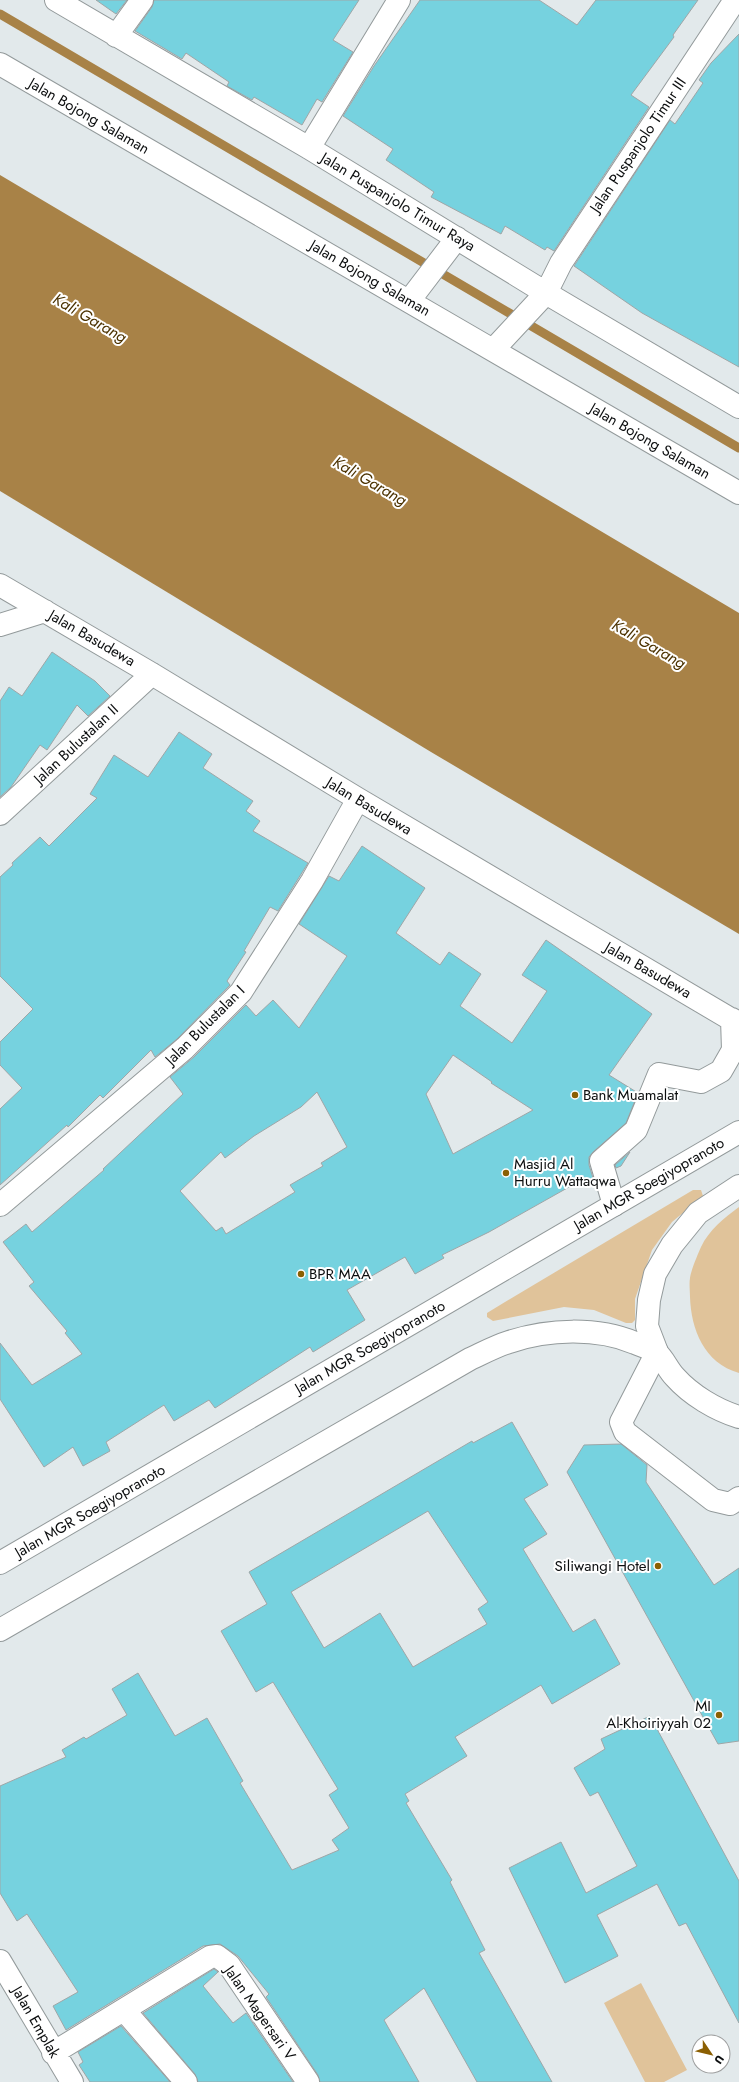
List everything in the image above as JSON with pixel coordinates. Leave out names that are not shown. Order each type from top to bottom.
[{"type":"main road","name":"Jalan Puspanjolo Timur Raya","points":[[56,0],[309,148],[451,246],[543,296],[739,407]]},
{"type":"main road","points":[[116,36],[142,0]]},
{"type":"main road","points":[[309,148],[399,0]]},
{"type":"main road","name":"Jalan Puspanjolo Timur III","points":[[496,348],[543,296],[560,262],[735,0]]},
{"type":"main road","name":"Jalan Bojong Salaman","points":[[0,64],[412,298],[739,493]]},
{"type":"main road","points":[[412,298],[451,246]]},
{"type":"main road","name":"Jalan Basudewa","points":[[0,585],[735,1022]]},
{"type":"main road","points":[[0,625],[45,611]]},
{"type":"main road","name":"Jalan Bulustalan II","points":[[0,814],[152,674]]},
{"type":"main road","name":"Jalan Bulustalan I","points":[[0,1205],[185,1048],[241,992],[312,881],[358,799]]},
{"type":"main road","points":[[614,1205],[601,1161],[636,1130],[659,1074],[701,1082],[722,1072],[733,1050],[735,1022]]},
{"type":"main road","name":"Jalan MGR Soegiyopranoto","points":[[0,1563],[739,1132]]},
{"type":"main road","points":[[739,1186],[698,1213],[672,1245],[655,1274],[649,1300],[647,1326],[657,1352],[675,1378],[698,1397],[728,1413],[739,1417]]},
{"type":"main road","points":[[0,1630],[470,1359],[508,1342],[544,1335],[595,1332],[624,1338],[657,1352]]},
{"type":"main road","points":[[657,1352],[621,1422],[625,1432],[713,1500],[730,1504],[739,1498]]},
{"type":"main road","name":"Jalan Magersari V","points":[[53,2053],[210,1956],[217,1956],[229,1965],[308,2082]]},
{"type":"main road","name":"Jalan Emplak","points":[[0,1960],[53,2053],[72,2082]]},
{"type":"main road","points":[[124,2010],[186,2082]]},
{"type":"shaded area","points":[[693,1190],[701,1190],[703,1196],[672,1222],[652,1250],[635,1299],[635,1320],[632,1323],[626,1323],[594,1310],[564,1307],[493,1321],[487,1317],[487,1313]]},
{"type":"shaded area","points":[[739,1207],[739,1373],[727,1368],[717,1361],[708,1353],[702,1343],[693,1321],[690,1280],[693,1267],[701,1247],[708,1235],[717,1225]]},
{"type":"shaded area","points":[[641,1983],[687,2070],[664,2082],[645,2082],[604,2003]]},
{"type":"water","name":"Kali Garang","points":[[0,175],[739,613],[739,934],[431,752],[0,491]]},
{"type":"building","points":[[96,0],[127,0],[116,14]]},
{"type":"building","points":[[154,0],[359,0],[333,40],[353,52],[322,102],[317,99],[302,125],[254,97],[252,100],[227,86],[229,82],[186,53],[182,59],[135,31],[152,7]]},
{"type":"building","points":[[420,0],[539,0],[577,25],[596,0],[698,0],[673,35],[674,37],[631,95],[649,107],[554,251],[547,247],[545,250],[505,226],[501,234],[431,197],[434,192],[386,160],[393,149],[343,116],[374,66]]},
{"type":"building","points":[[739,34],[739,367],[642,313],[574,266],[670,120],[675,124],[703,83],[699,80],[711,63]]},
{"type":"building","points":[[52,652],[95,681],[110,696],[88,716],[77,705],[47,750],[40,745],[11,787],[0,797],[0,701],[9,687],[22,696]]},
{"type":"building","points":[[179,732],[212,754],[203,768],[253,801],[246,811],[260,821],[253,831],[308,863],[278,911],[270,907],[244,951],[246,952],[227,981],[230,985],[177,1039],[155,1057],[151,1050],[103,1098],[100,1095],[68,1127],[67,1125],[0,1185],[0,1109],[22,1088],[0,1065],[0,1042],[33,1009],[0,976],[0,877],[13,865],[12,863],[40,837],[49,846],[97,798],[90,794],[114,755],[148,777]]},
{"type":"building","points":[[362,846],[425,888],[396,933],[440,965],[449,952],[481,974],[460,1006],[512,1043],[547,991],[522,975],[546,940],[652,1014],[609,1075],[638,1093],[626,1123],[589,1157],[589,1165],[593,1178],[587,1181],[585,1178],[489,1232],[442,1255],[444,1258],[415,1274],[405,1257],[347,1290],[365,1320],[313,1352],[310,1347],[215,1408],[209,1400],[174,1421],[164,1405],[106,1442],[110,1451],[83,1466],[73,1447],[44,1467],[0,1399],[0,1343],[32,1385],[82,1354],[65,1333],[67,1331],[29,1286],[34,1282],[3,1242],[26,1224],[32,1232],[104,1170],[103,1169],[183,1094],[170,1077],[194,1057],[246,1005],[256,1016],[273,1000],[299,1028],[347,956],[299,924],[329,876],[339,881]],"holes":[[[453,1055],[492,1082],[491,1083],[533,1110],[453,1154],[426,1094]],[[317,1092],[347,1147],[321,1163],[323,1166],[290,1185],[295,1192],[226,1234],[222,1227],[216,1231],[180,1191],[221,1152],[225,1158],[254,1136],[301,1107]]]},
{"type":"building","points":[[630,1152],[621,1166],[616,1168],[615,1165]]},
{"type":"building","points":[[512,1422],[548,1485],[524,1499],[547,1534],[523,1549],[573,1632],[595,1619],[620,1664],[552,1704],[541,1685],[455,1737],[467,1756],[405,1794],[409,1801],[406,1803],[452,1880],[450,1882],[485,1950],[479,1953],[552,2082],[477,2082],[424,1988],[384,2020],[419,2082],[320,2082],[318,2075],[266,1997],[269,1994],[238,1956],[220,1944],[203,1946],[66,2030],[53,2006],[78,1992],[27,1914],[17,1921],[0,1893],[0,1786],[66,1757],[62,1750],[84,1737],[86,1739],[127,1715],[112,1689],[138,1673],[175,1736],[207,1718],[243,1781],[240,1783],[292,1870],[339,1850],[332,1840],[349,1828],[329,1795],[338,1789],[273,1682],[256,1692],[221,1631],[267,1604],[249,1572],[472,1441],[473,1443]],"holes":[[[428,1511],[488,1602],[478,1609],[487,1624],[413,1667],[380,1613],[324,1648],[291,1592]]]},
{"type":"building","name":"Siliwangi Hotel","points":[[621,1444],[647,1465],[646,1482],[714,1585],[739,1568],[739,1741],[718,1744],[567,1472],[584,1445]]},
{"type":"building","points":[[650,1716],[739,1881],[739,2023],[686,1923],[679,1926],[657,1884],[597,1915],[618,1956],[565,1983],[509,1868],[561,1842],[586,1893],[637,1866],[598,1792],[590,1796],[574,1768],[605,1749],[601,1739]]},
{"type":"building","points":[[214,1969],[218,1972],[203,1986],[233,2023],[246,2013],[293,2082],[198,2082],[195,2074],[143,2013]]},
{"type":"building","points":[[121,2026],[170,2082],[90,2082],[79,2065],[83,2062],[78,2052]]},
{"type":"waterway","points":[[0,14],[739,448]]},
{"type":"place","name":"Bank Muamalat","points":[[575,1095]]},
{"type":"place","name":"Masjid Al Hurru Wattaqwa","points":[[506,1173]]},
{"type":"place","name":"BPR MAA","points":[[301,1274]]},
{"type":"place","name":"Siliwangi Hotel","points":[[658,1566]]},
{"type":"place","name":"MI Al-Khoiriyyah 02","points":[[719,1715]]}]
